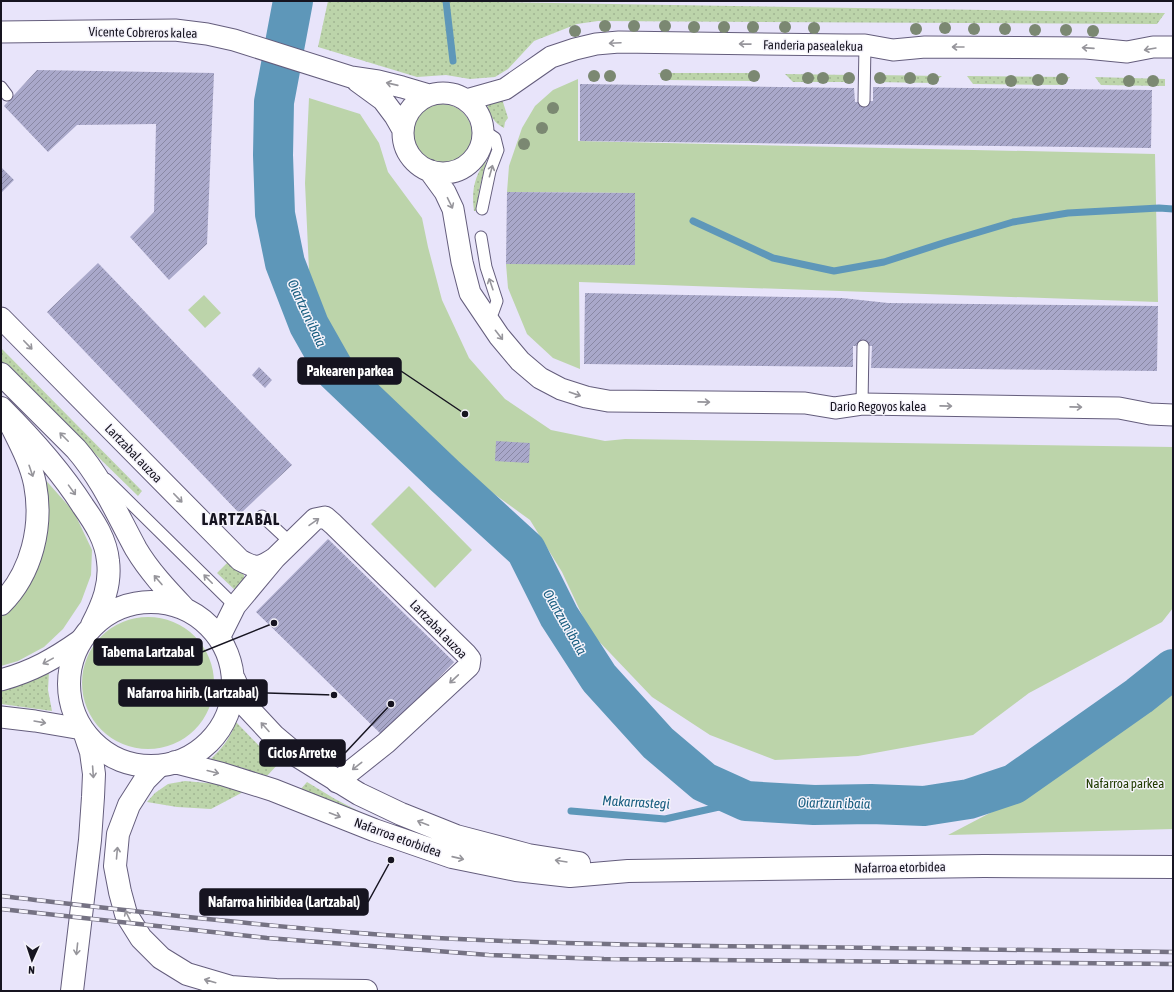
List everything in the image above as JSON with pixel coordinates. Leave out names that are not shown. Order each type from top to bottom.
[{"type":"main road","points":[[1,374],[87,461],[115,507],[137,549],[155,577],[184,608]]},
{"type":"main road","points":[[1,408],[31,438],[65,479],[101,534],[107,554],[109,574],[104,600],[75,650],[71,661],[68,684],[72,708],[84,731],[91,752],[94,774],[90,840],[72,991]]},
{"type":"main road","points":[[1,411],[9,422],[20,443],[35,483],[38,520],[36,538],[25,569],[17,584],[1,604]]},
{"type":"main road","points":[[86,633],[104,615],[119,607],[152,601],[169,603],[184,608],[198,616],[210,626],[219,638],[228,656],[233,676],[231,704],[219,729],[200,750],[188,757],[167,764],[145,780],[129,805],[118,834],[115,866],[120,892],[126,914],[141,938],[161,958],[187,974],[231,987],[276,990],[366,991]]},
{"type":"main road","name":"Nafarroa etorbidea","points":[[233,676],[246,706],[274,736],[299,757],[337,782],[359,794],[401,814],[456,836],[528,855],[628,871]]},
{"type":"main road","name":"Nafarroa etorbidea","points":[[84,731],[97,746],[111,756],[126,762],[137,764],[167,764],[222,774],[273,790],[374,830],[452,857],[516,870],[570,876],[628,871],[984,866],[1173,867]]},
{"type":"street","name":"Vicente Cobreros kalea","points":[[1,32],[176,30],[207,34],[246,44],[351,77],[390,84],[429,95]]},
{"type":"street","name":"Fanderia pasealekua","points":[[466,100],[505,89],[551,57],[596,44],[619,42],[865,45],[893,50],[925,47],[1086,48],[1127,52],[1153,47],[1173,47]]},
{"type":"street","name":"Vicente Cobreros kalea","points":[[351,77],[383,100],[403,130]]},
{"type":"street","points":[[441,93],[451,94],[460,96],[466,100],[475,108],[481,118],[483,130],[482,141],[478,152],[472,161],[463,168],[452,172],[440,173],[420,166],[407,150],[404,140],[403,130],[408,112],[421,99],[429,95],[441,93]]},
{"type":"street","points":[[429,170],[445,192],[453,210],[462,262],[470,293],[485,316]]},
{"type":"street","name":"Dario Regoyos kalea","points":[[485,316],[520,361],[540,378],[561,389],[586,397],[608,401],[805,403],[835,408],[862,404],[1119,408],[1150,414],[1173,415]]},
{"type":"street","name":"Lartzabal auzoa","points":[[1,318],[240,560],[251,567],[264,565],[275,558]]},
{"type":"street","name":"Lartzabal auzoa","points":[[219,638],[235,606],[275,558],[316,520],[325,517],[466,654],[470,659],[469,666],[386,743],[337,782]]},
{"type":"street","points":[[1,680],[38,667],[60,655],[86,633]]},
{"type":"street","points":[[1,717],[35,721],[84,731]]},
{"type":"lane","points":[[864,102],[865,45]]},
{"type":"lane","points":[[482,209],[490,171],[498,150],[495,138],[483,130]]},
{"type":"lane","points":[[481,237],[486,267],[497,301],[493,312],[485,316]]},
{"type":"lane","points":[[862,404],[863,346]]},
{"type":"lane","points":[[87,461],[147,518],[235,606]]},
{"type":"lane","points":[[262,516],[291,543]]},
{"type":"green space","points":[[328,1],[428,1],[1165,13],[1157,24],[598,21],[577,24],[534,41],[508,69],[495,77],[470,79],[446,75],[417,77],[318,47]]},
{"type":"green space","points":[[658,73],[759,73],[754,81],[666,80]]},
{"type":"green space","points":[[785,74],[852,75],[851,82],[793,82]]},
{"type":"green space","points":[[875,75],[942,76],[933,83],[875,82]]},
{"type":"green space","points":[[967,76],[1070,77],[1063,85],[973,84]]},
{"type":"green space","points":[[1095,77],[1165,79],[1165,86],[1101,85]]},
{"type":"green space","points":[[578,79],[578,141],[1155,154],[1158,302],[579,282],[580,369],[553,358],[527,334],[508,288],[506,264],[635,264],[635,193],[507,192],[509,166],[522,128],[535,106],[553,90]]},
{"type":"green space","points":[[309,98],[360,114],[379,143],[388,172],[422,218],[442,300],[469,358],[505,399],[551,430],[605,441],[625,439],[1173,447],[1173,608],[1162,622],[1029,693],[973,735],[858,756],[775,760],[710,735],[652,697],[590,632],[562,572],[530,520],[468,475],[420,434],[356,369],[310,292],[305,183]]},
{"type":"green space","points":[[502,99],[508,118],[505,122],[504,128],[493,118],[487,105]]},
{"type":"green space","points":[[442,104],[459,109],[467,117],[472,134],[467,151],[459,159],[442,164],[425,159],[417,151],[412,134],[417,117],[425,109]]},
{"type":"green space","points":[[487,158],[479,191],[477,211],[474,211],[473,196],[475,183],[479,171]]},
{"type":"green space","points":[[204,295],[221,313],[205,328],[188,310]]},
{"type":"green space","points":[[1,348],[142,491],[138,496],[1,362]]},
{"type":"green space","points":[[42,476],[74,512],[92,550],[91,575],[81,602],[63,629],[44,647],[18,661],[1,666],[1,618],[28,580]]},
{"type":"green space","points":[[409,486],[472,550],[435,588],[371,524]]},
{"type":"green space","points":[[228,562],[244,575],[244,581],[236,591],[217,573]]},
{"type":"green space","points":[[148,617],[173,622],[190,632],[199,641],[209,658],[214,683],[209,708],[199,725],[190,734],[173,744],[148,749],[123,744],[106,734],[97,725],[87,708],[82,683],[87,658],[97,641],[106,632],[123,622]]},
{"type":"green space","points":[[49,671],[48,690],[52,711],[1,704],[1,687]]},
{"type":"green space","name":"Nafarroa parkea","points":[[1173,688],[1173,829],[948,835],[1030,792],[1128,723]]},
{"type":"green space","points":[[236,722],[265,752],[279,763],[266,777],[243,768],[210,760],[225,743]]},
{"type":"green space","points":[[185,781],[218,784],[245,791],[211,809],[177,807],[147,802],[155,793],[168,784]]},
{"type":"green space","points":[[307,782],[335,799],[366,815],[300,790]]},
{"type":"building","points":[[37,70],[214,73],[207,244],[169,280],[130,237],[154,212],[156,124],[77,125],[48,152],[4,106]]},
{"type":"building","points":[[580,84],[854,88],[855,102],[873,101],[873,87],[1152,90],[1151,148],[580,141]]},
{"type":"building","points":[[1,167],[14,180],[1,193]]},
{"type":"building","points":[[507,192],[635,193],[635,265],[506,264]]},
{"type":"building","points":[[98,263],[292,465],[240,514],[47,312]]},
{"type":"building","points":[[585,293],[842,298],[888,303],[1158,306],[1157,371],[871,368],[872,346],[853,346],[853,367],[584,364]]},
{"type":"building","points":[[259,367],[272,380],[265,388],[252,375]]},
{"type":"building","points":[[496,441],[530,443],[529,463],[495,461]]},
{"type":"building","points":[[328,539],[454,662],[382,735],[256,612]]},
{"type":"waterway","name":"Oiartzun ibaia","points":[[293,1],[274,102],[273,155],[275,214],[285,263],[309,325],[335,371],[445,476],[526,550],[559,616],[599,678],[658,743],[704,782],[746,801],[814,805],[871,804],[924,806],[969,799],[1014,784],[1139,696],[1173,669]]},
{"type":"waterway","points":[[446,1],[453,61]]},
{"type":"waterway","points":[[693,221],[773,258],[834,271],[884,262],[1013,222],[1068,213],[1159,208],[1173,209]]},
{"type":"waterway","name":"Makarrastegi","points":[[571,811],[665,819],[746,801]]},
{"type":"railway","points":[[1,896],[250,923],[451,939],[654,945],[1173,952]]},
{"type":"railway","points":[[1,909],[267,938],[489,955],[604,959],[1173,964]]},
{"type":"place","name":"Pakearen parkea","points":[[465,414]]},
{"type":"place","name":"Taberna Lartzabal","points":[[274,623]]},
{"type":"place","name":"Nafarroa hirib. (Lartzabal)","points":[[334,695]]},
{"type":"place","name":"Ciclos Arretxe","points":[[391,704]]},
{"type":"place","name":"Nafarroa hiribidea (Lartzabal)","points":[[391,860]]},
{"type":"district","name":"LARTZABAL","points":[[241,519]]}]
